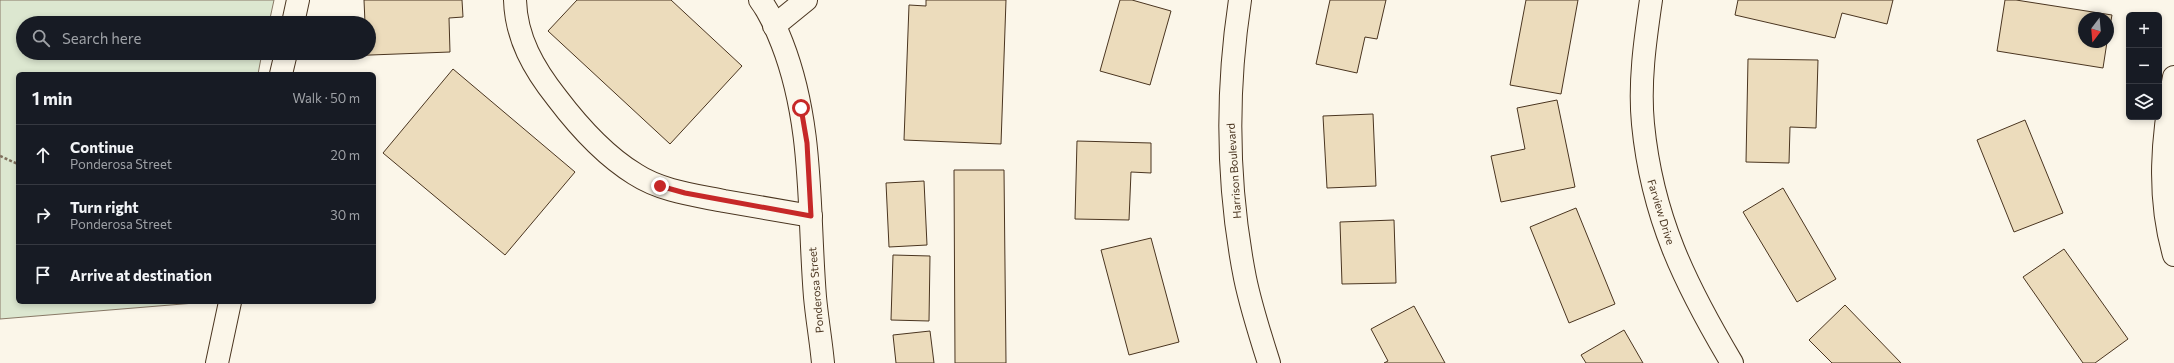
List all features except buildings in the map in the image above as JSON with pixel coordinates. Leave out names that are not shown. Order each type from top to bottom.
[{"type":"street","points":[[295,16],[298,0]]},
{"type":"street","points":[[515,0],[520,34],[529,57],[542,79],[575,121],[614,160],[636,175],[685,193],[811,216]]},
{"type":"street","name":"Ponderosa Street","points":[[760,0],[774,26],[793,72],[801,108],[807,143],[815,297],[823,363]]},
{"type":"street","points":[[774,26],[806,0]]},
{"type":"street","name":"Harrison Boulevard","points":[[1240,0],[1234,46],[1230,116],[1233,194],[1245,278],[1269,363]]},
{"type":"street","name":"Farview Drive","points":[[1651,0],[1643,58],[1642,123],[1652,186],[1671,247],[1700,308],[1732,363]]},
{"type":"street","points":[[281,72],[284,60]]},
{"type":"street","points":[[2174,77],[2163,144],[2162,180],[2166,217],[2174,255]]},
{"type":"street","points":[[217,363],[230,304]]},
{"type":"path","points":[[0,156],[16,163]]},
{"type":"green space","points":[[0,0],[274,0],[271,16],[16,16],[16,60],[261,60],[258,72],[16,72],[16,304],[183,304],[0,319]]},
{"type":"route","points":[[660,186],[685,193],[811,216],[807,143],[801,108]]}]
